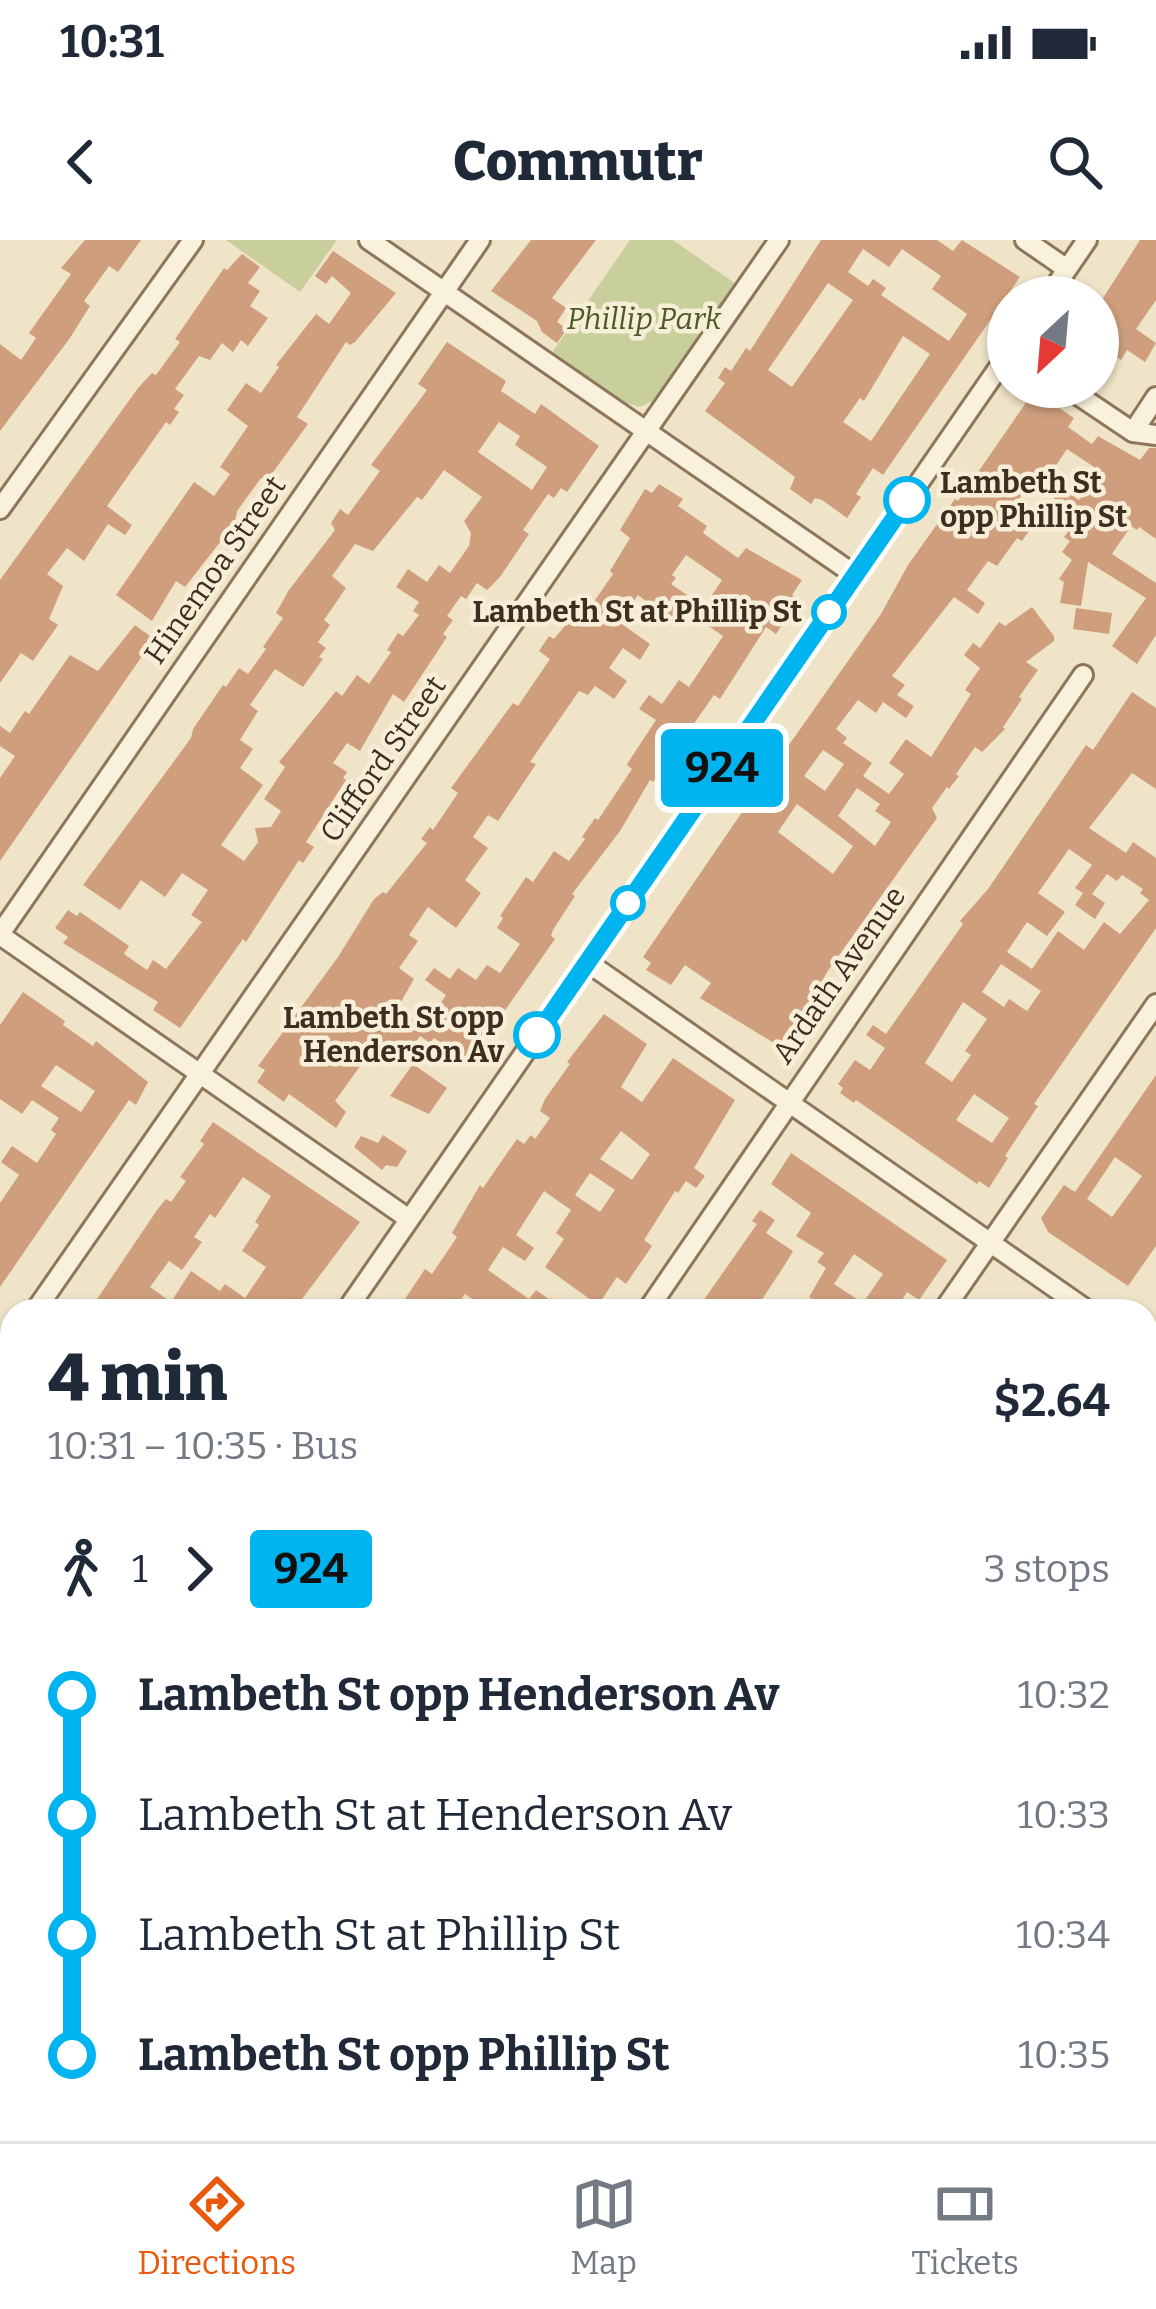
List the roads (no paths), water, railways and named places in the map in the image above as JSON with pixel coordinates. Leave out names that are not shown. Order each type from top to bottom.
[{"type":"street","points":[[0,509],[193,240]]},
{"type":"street","points":[[369,240],[855,575]]},
{"type":"street","name":"Hinemoa Street","points":[[0,935],[480,240]]},
{"type":"street","name":"Clifford Street","points":[[43,1299],[778,240]]},
{"type":"street","points":[[1025,240],[1067,269]]},
{"type":"street","points":[[1062,276],[1087,240]]},
{"type":"street","points":[[354,1299],[987,384]]},
{"type":"street","points":[[1133,432],[1156,397]]},
{"type":"street","points":[[1097,408],[1133,432],[1156,435]]},
{"type":"street","name":"Ardath Avenue","points":[[655,1299],[1084,675]]},
{"type":"street","points":[[0,935],[410,1219]]},
{"type":"street","points":[[587,962],[1070,1299]]},
{"type":"street","points":[[951,1299],[1156,1004]]},
{"type":"place","name":"Lambeth St opp Phillip St","points":[[907,500]]},
{"type":"place","name":"Lambeth St at Phillip St","points":[[829,612]]},
{"type":"place","name":"Lambeth St opp Henderson Av","points":[[537,1035]]},
{"type":"park label","name":"Phillip Park","points":[[644,319]]}]
